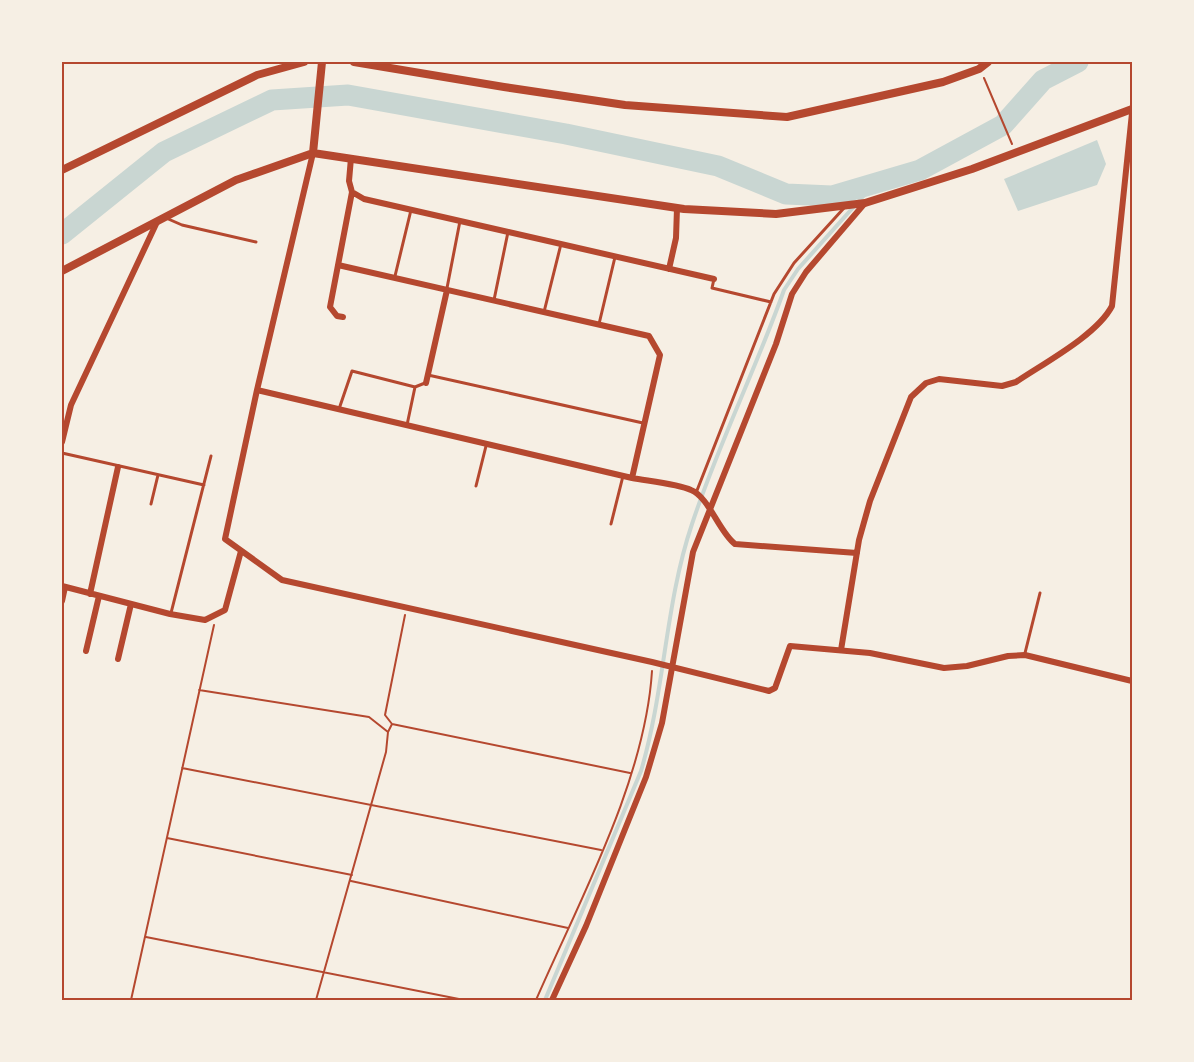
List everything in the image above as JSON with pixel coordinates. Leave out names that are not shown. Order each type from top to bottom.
[{"type":"street","points":[[62,170],[256,75],[304,62]]},
{"type":"street","points":[[322,62],[313,153],[257,390],[225,539],[282,580],[655,663],[769,691],[775,688],[790,646],[902,658],[944,668],[1025,655],[1132,681]]},
{"type":"street","points":[[354,62],[625,105],[787,117],[943,82],[979,69],[988,62]]},
{"type":"street","points":[[62,271],[236,180],[313,153],[677,208],[776,214],[865,203],[972,169],[1132,111],[1112,306],[1108,314],[1090,330],[1016,382],[1002,386],[939,379],[926,382],[911,397],[870,501],[856,553],[841,650]]},
{"type":"street","points":[[343,317],[337,316],[330,307],[352,192],[349,181],[351,158]]},
{"type":"street","points":[[352,192],[364,199],[714,279]]},
{"type":"street","points":[[552,1000],[586,926],[646,777],[662,723],[693,552],[776,344],[792,294],[806,272],[865,203]]},
{"type":"street","points":[[669,269],[676,238],[677,208]]},
{"type":"street","points":[[62,442],[71,405],[161,219]]},
{"type":"street","points":[[338,265],[649,336],[660,355],[632,478]]},
{"type":"street","points":[[426,383],[447,290]]},
{"type":"street","points":[[257,390],[623,476],[691,489],[709,510],[727,538],[735,544],[856,553]]},
{"type":"street","points":[[90,594],[118,467]]},
{"type":"street","points":[[62,601],[63,586],[170,614],[205,620],[216,617],[225,610],[241,551]]},
{"type":"street","points":[[86,651],[99,596]]},
{"type":"street","points":[[118,659],[131,604]]},
{"type":"lane","points":[[696,493],[771,302],[794,263],[846,206]]},
{"type":"lane","points":[[394,278],[411,210]]},
{"type":"lane","points":[[161,219],[256,242]]},
{"type":"lane","points":[[447,290],[460,221]]},
{"type":"lane","points":[[494,300],[508,232]]},
{"type":"lane","points":[[544,312],[561,244]]},
{"type":"lane","points":[[599,324],[615,257]]},
{"type":"lane","points":[[714,279],[712,288],[771,302]]},
{"type":"lane","points":[[339,409],[351,371],[415,387],[426,383]]},
{"type":"lane","points":[[428,375],[643,423]]},
{"type":"lane","points":[[407,425],[415,387]]},
{"type":"lane","points":[[476,486],[487,444]]},
{"type":"lane","points":[[62,453],[204,484]]},
{"type":"lane","points":[[170,614],[211,456]]},
{"type":"lane","points":[[151,504],[158,475]]},
{"type":"lane","points":[[611,525],[623,476]]},
{"type":"lane","points":[[1025,655],[1040,593]]},
{"type":"path","points":[[983,75],[1012,143]]},
{"type":"path","points":[[406,608],[385,715],[392,724],[630,773]]},
{"type":"path","points":[[131,1000],[216,617]]},
{"type":"path","points":[[536,1000],[601,850],[630,773],[650,706],[655,663]]},
{"type":"path","points":[[199,690],[369,717],[388,732]]},
{"type":"path","points":[[316,1000],[372,805],[386,752],[388,732],[392,724]]},
{"type":"path","points":[[182,768],[601,850]]},
{"type":"path","points":[[167,838],[352,875]]},
{"type":"path","points":[[351,881],[568,928]]},
{"type":"path","points":[[145,937],[464,1000]]},
{"type":"shaded area","points":[[1097,140],[1106,164],[1097,185],[1018,211],[1004,179]]},
{"type":"waterway","points":[[62,234],[164,152],[272,100],[348,95],[566,134],[718,166],[786,194],[832,196],[920,170],[1003,125],[1043,80],[1078,62]]},
{"type":"waterway","points":[[545,1000],[641,771],[649,740],[683,554],[713,465],[784,290],[798,269],[875,183]]}]
